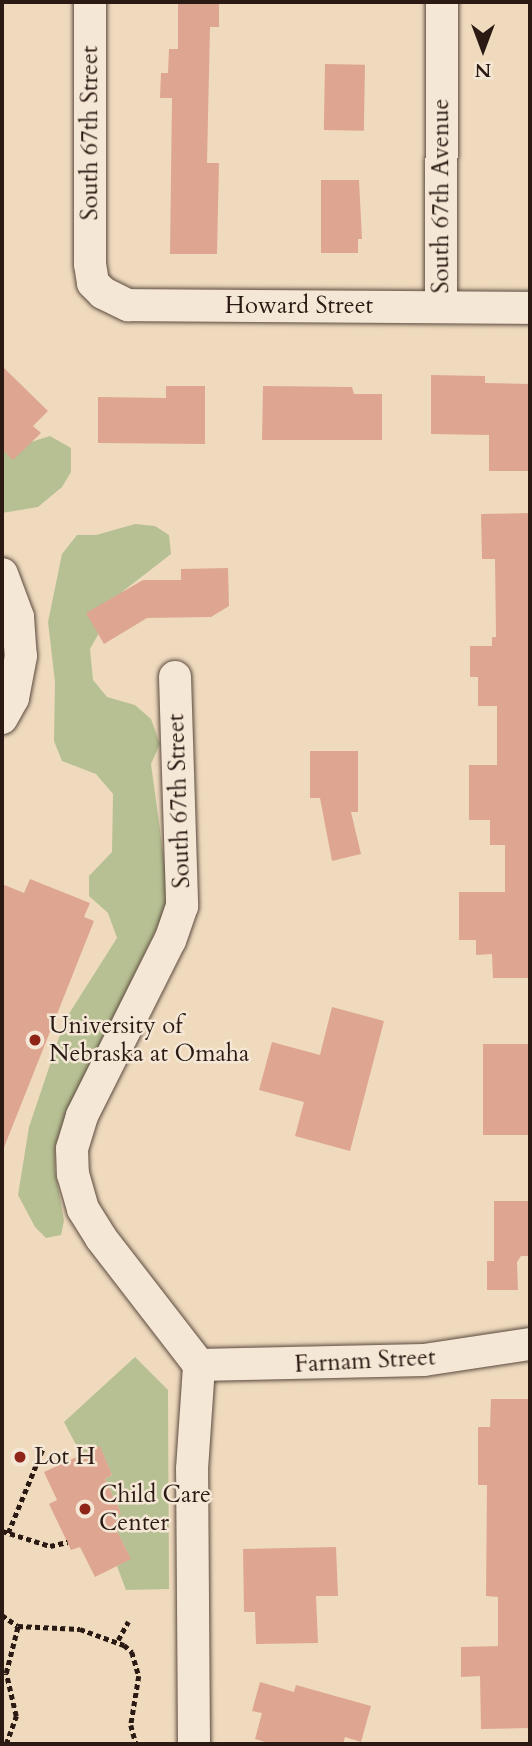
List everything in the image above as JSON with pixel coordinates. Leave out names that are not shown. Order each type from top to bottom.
[{"type":"street","name":"South 67th Street","points":[[90,2],[90,264]]},
{"type":"street","name":"South 67th Avenue","points":[[441,307],[442,2]]},
{"type":"street","name":"Howard Street","points":[[90,264],[93,283],[113,300],[128,305],[530,308]]},
{"type":"street","points":[[2,574],[18,617],[21,656],[13,698],[2,718]]},
{"type":"street","name":"South 67th Street","points":[[175,677],[182,906],[170,940],[82,1116],[72,1149],[73,1174],[83,1209],[101,1238],[199,1365]]},
{"type":"street","name":"Farnam Street","points":[[199,1365],[424,1360],[530,1344]]},
{"type":"street","points":[[194,1744],[192,1469],[199,1365]]},
{"type":"path","points":[[43,1448],[5,1532],[50,1546],[68,1542]]},
{"type":"path","points":[[2,1615],[18,1626],[80,1629],[117,1640],[137,1664],[131,1725],[136,1744]]},
{"type":"path","points":[[117,1640],[128,1622]]},
{"type":"path","points":[[6,1744],[16,1716],[6,1673],[18,1626]]},
{"type":"green space","points":[[50,436],[71,448],[71,472],[62,487],[38,507],[2,513],[2,451]]},
{"type":"green space","points":[[135,524],[155,526],[169,535],[171,554],[122,592],[90,649],[93,680],[107,697],[135,705],[151,719],[160,744],[151,764],[167,881],[165,911],[65,1118],[55,1148],[55,1170],[64,1221],[61,1235],[46,1238],[35,1227],[18,1195],[29,1127],[65,1020],[117,938],[108,913],[89,896],[89,876],[112,852],[113,794],[96,774],[62,761],[54,741],[55,682],[48,622],[62,554],[77,535],[96,535]]},
{"type":"green space","points":[[135,1357],[168,1390],[169,1589],[126,1590],[117,1566],[130,1558],[117,1531],[121,1529],[115,1516],[121,1513],[105,1479],[112,1475],[100,1447],[81,1454],[64,1422]]},
{"type":"building","points":[[178,2],[219,2],[219,27],[210,27],[207,163],[219,163],[217,254],[170,254],[172,98],[160,98],[161,73],[168,73],[169,49],[178,49]]},
{"type":"building","points":[[325,64],[365,65],[364,131],[324,130]]},
{"type":"building","points":[[321,180],[359,180],[362,239],[358,239],[358,253],[321,253]]},
{"type":"building","points":[[2,366],[48,411],[33,426],[41,433],[13,460],[2,449]]},
{"type":"building","points":[[431,375],[485,376],[485,383],[530,384],[530,471],[489,471],[489,435],[431,434]]},
{"type":"building","points":[[166,386],[205,386],[205,444],[98,443],[98,397],[166,398]]},
{"type":"building","points":[[263,386],[352,387],[354,394],[382,394],[382,440],[262,440]]},
{"type":"building","points":[[530,513],[530,978],[493,978],[492,954],[476,955],[476,940],[459,940],[459,892],[505,892],[505,845],[490,845],[490,820],[469,820],[469,765],[497,765],[497,706],[478,706],[478,677],[470,677],[470,646],[492,646],[492,637],[496,637],[495,559],[482,559],[481,514]]},
{"type":"building","points":[[228,568],[229,606],[211,617],[147,618],[104,644],[86,613],[143,580],[181,580],[181,569]]},
{"type":"building","points":[[310,751],[358,751],[358,812],[351,812],[361,854],[332,861],[320,798],[310,798]]},
{"type":"building","points":[[30,879],[90,903],[84,917],[94,921],[3,1150],[2,884],[24,893]]},
{"type":"building","points":[[332,1007],[384,1021],[350,1151],[295,1136],[304,1102],[259,1090],[272,1042],[320,1055]]},
{"type":"building","points":[[483,1044],[530,1044],[530,1135],[483,1135]]},
{"type":"building","points":[[494,1201],[530,1201],[530,1256],[521,1256],[517,1262],[518,1290],[487,1290],[487,1261],[494,1261]]},
{"type":"building","points":[[491,1399],[530,1399],[530,1728],[481,1729],[480,1676],[461,1677],[461,1647],[498,1646],[498,1597],[486,1596],[487,1485],[478,1485],[478,1427],[490,1427]]},
{"type":"building","name":"Child Care Center","points":[[100,1446],[112,1475],[105,1479],[121,1513],[115,1516],[121,1529],[117,1531],[131,1559],[95,1577],[80,1547],[71,1550],[49,1504],[57,1500],[44,1472]]},
{"type":"building","points":[[336,1547],[338,1596],[316,1596],[318,1643],[256,1644],[255,1612],[244,1612],[243,1549]]},
{"type":"building","points":[[260,1682],[294,1692],[296,1685],[371,1706],[361,1742],[345,1737],[343,1744],[272,1744],[255,1739],[262,1713],[252,1711]]},
{"type":"place","name":"University of Nebraska at Omaha","points":[[35,1040]]},
{"type":"place","name":"Lot H","points":[[20,1457]]},
{"type":"place","name":"Child Care Center","points":[[85,1509]]}]
